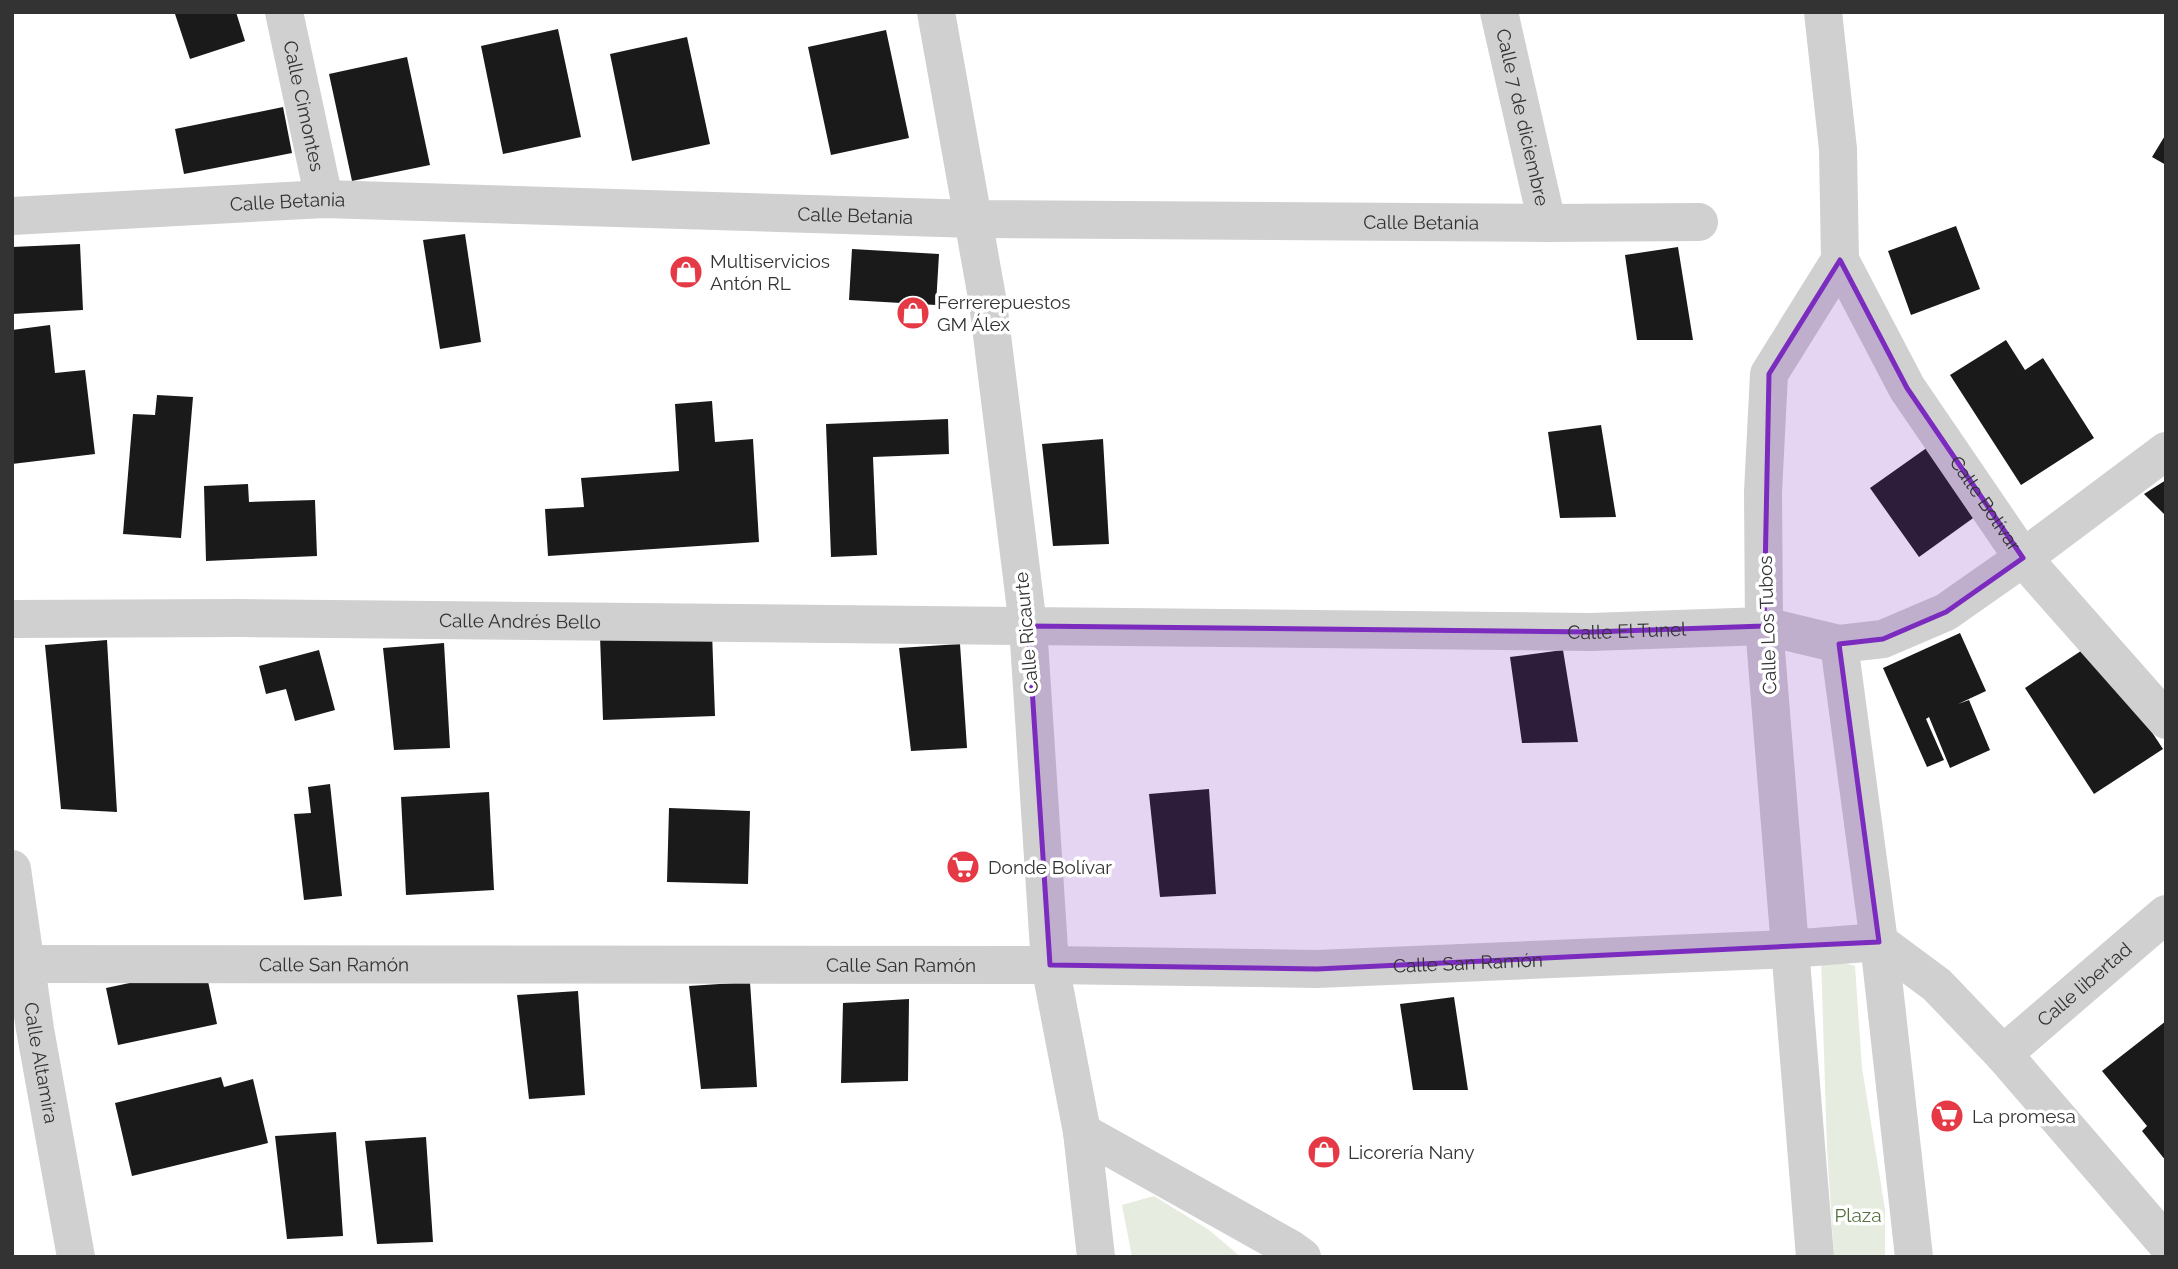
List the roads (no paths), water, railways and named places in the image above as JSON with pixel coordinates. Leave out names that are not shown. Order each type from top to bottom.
[{"type":"street","name":"Calle Cimontes","points":[[284,12],[324,199]]},
{"type":"street","name":"Calle Ricaurte","points":[[936,12],[988,303],[1028,626],[1049,965],[1082,1132],[1096,1257]]},
{"type":"street","name":"Calle 7 de diciembre","points":[[1499,12],[1547,223]]},
{"type":"street","points":[[1823,12],[1838,149],[1840,260]]},
{"type":"street","name":"Calle Betania","points":[[12,216],[324,199],[974,219],[1699,222]]},
{"type":"street","name":"Calle Bolívar","points":[[1840,260],[1906,388],[2023,558],[2166,720]]},
{"type":"street","name":"Calle Los Tubos","points":[[1815,1257],[1764,626],[1763,492],[1769,374],[1840,260]]},
{"type":"street","name":"Calle El Tunel","points":[[1028,626],[1591,632],[1764,626],[1839,644],[1883,639],[1946,612],[2166,451]]},
{"type":"street","name":"Calle Andrés Bello","points":[[12,619],[241,618],[1028,626]]},
{"type":"street","points":[[1839,644],[1879,942],[1914,1257]]},
{"type":"street","name":"Calle Altamira","points":[[12,869],[19,964],[76,1257]]},
{"type":"street","name":"Calle libertad","points":[[2003,1054],[2166,914]]},
{"type":"street","points":[[1879,942],[1937,985],[2003,1054],[2166,1243]]},
{"type":"street","name":"Calle San Ramón","points":[[19,964],[1049,965],[1317,969],[1789,949],[1879,942]]},
{"type":"street","points":[[1082,1132],[1302,1257]]},
{"type":"place","name":"Multiservicios Antón RL","points":[[686,272]]},
{"type":"place","name":"Ferrerepuestos GM Álex","points":[[913,313]]},
{"type":"place","name":"Donde Bolívar","points":[[963,867]]},
{"type":"place","name":"La promesa","points":[[1947,1116]]},
{"type":"place","name":"Licorería Nany","points":[[1324,1152]]},
{"type":"park label","name":"Plaza","points":[[1858,1215]]}]
